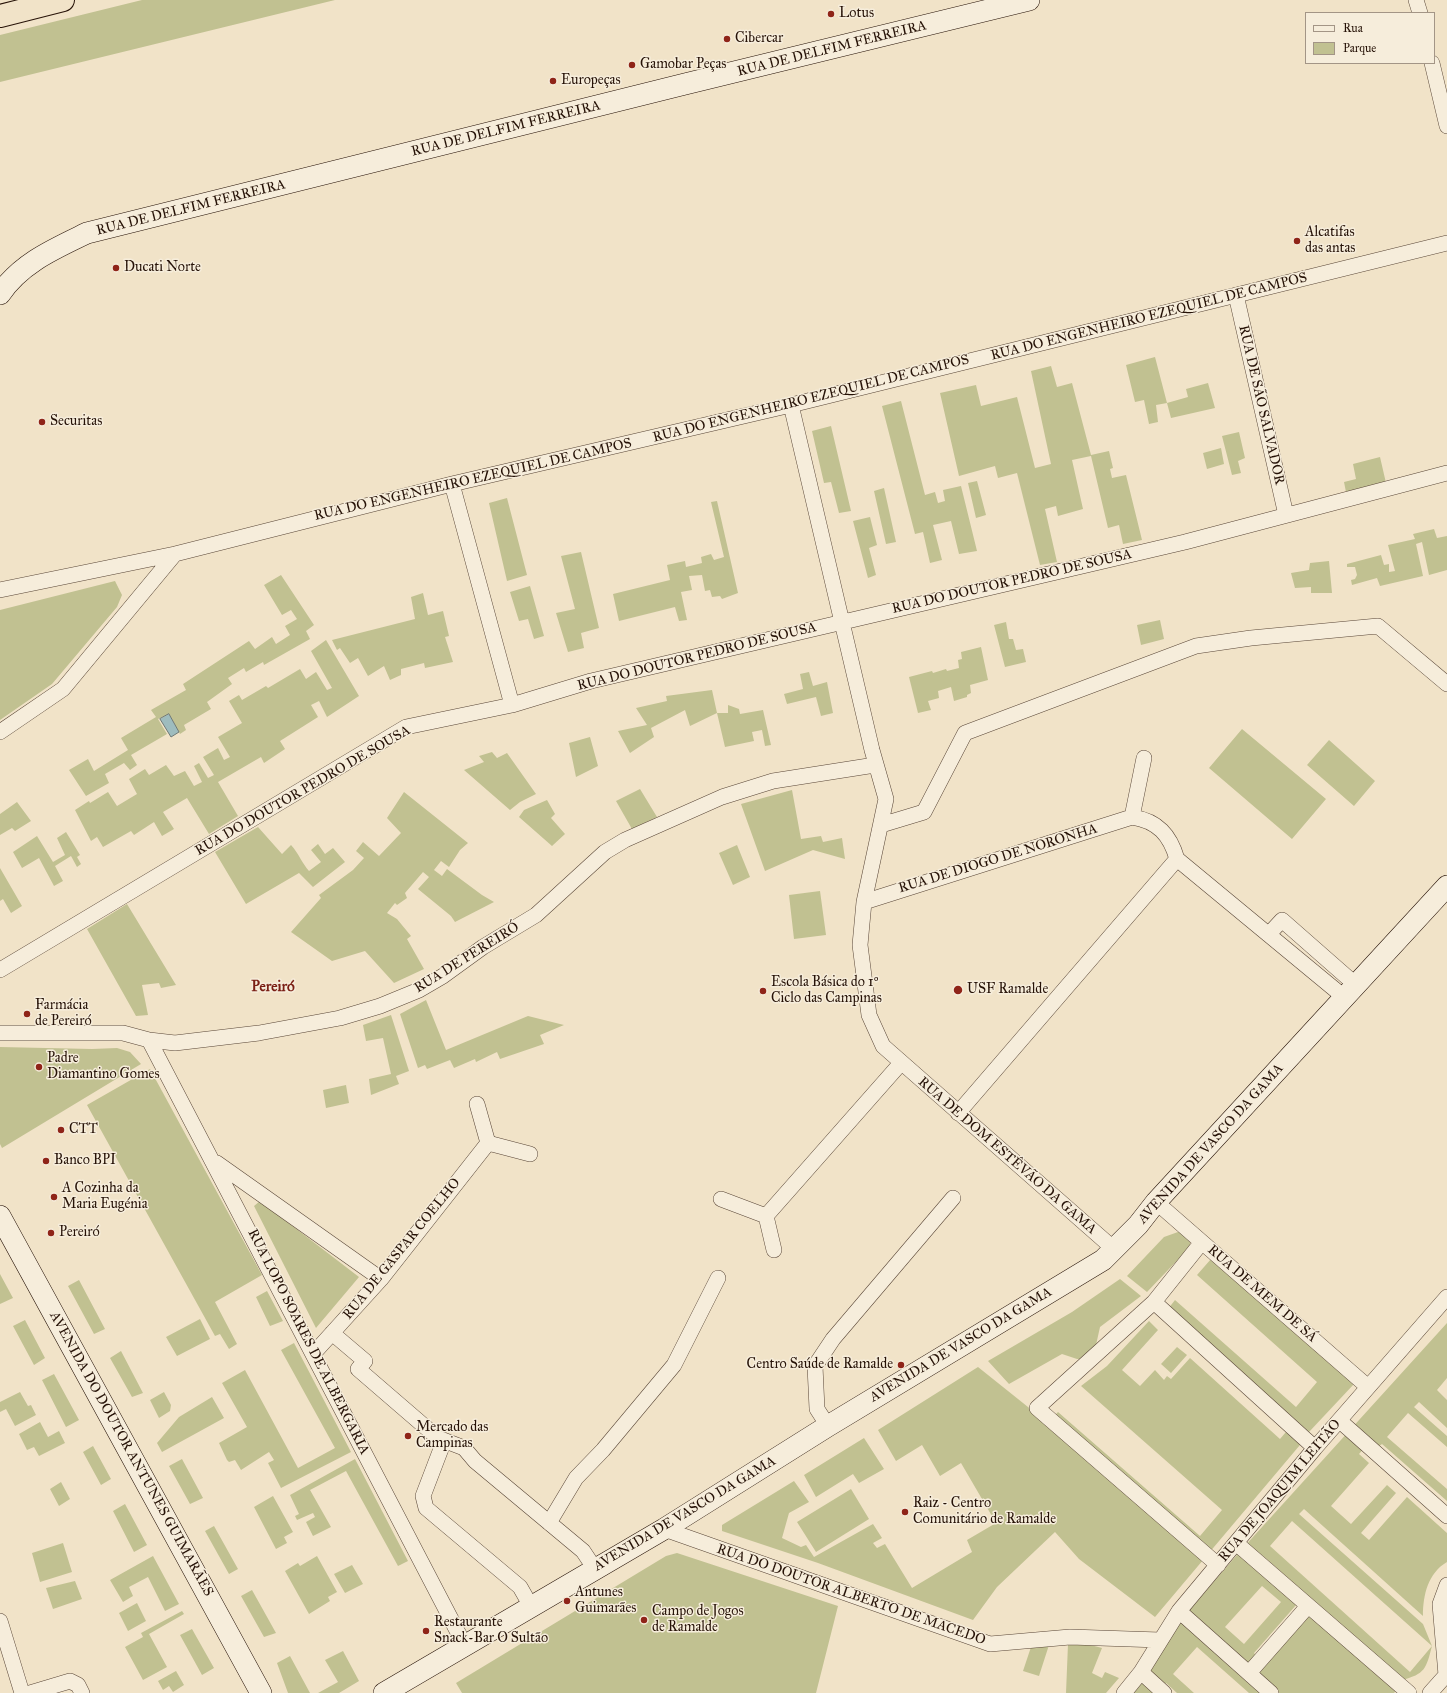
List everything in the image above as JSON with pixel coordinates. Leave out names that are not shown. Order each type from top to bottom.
[{"type":"highway","points":[[0,16],[63,0]]},
{"type":"street","name":"RUA DE DELFIM FERREIRA","points":[[0,294],[10,280],[44,253],[87,233],[1029,0]]},
{"type":"street","points":[[1416,0],[1420,12]]},
{"type":"street","points":[[1432,64],[1447,126]]},
{"type":"street","name":"RUA DO ENGENHEIRO EZEQUIEL DE CAMPOS","points":[[0,590],[176,554],[452,484],[791,405],[1447,243]]},
{"type":"street","name":"RUA DE SÃO SALVADOR","points":[[1236,295],[1286,515]]},
{"type":"street","name":"RUA DE DOM ESTÊVÃO DA GAMA","points":[[791,405],[875,765],[886,799],[864,902],[860,944],[869,1015],[883,1046],[1114,1249]]},
{"type":"street","name":"RUA DO DOUTOR PEDRO DE SOUSA","points":[[0,970],[406,727],[512,704],[591,681],[1185,542],[1447,474]]},
{"type":"street","points":[[452,484],[512,704]]},
{"type":"street","points":[[0,732],[63,689],[176,554]]},
{"type":"street","points":[[881,825],[924,812],[966,733],[1196,646],[1244,638],[1378,626],[1447,684]]},
{"type":"street","points":[[1144,758],[1132,817],[1147,820],[1164,831],[1171,842],[1177,859],[1316,974],[1350,991]]},
{"type":"street","name":"RUA DE PEREIRÓ","points":[[0,1033],[124,1033],[149,1040],[175,1043],[259,1033],[340,1018],[380,1006],[419,990],[444,976],[482,947],[536,915],[606,852],[625,840],[722,797],[773,780],[875,765]]},
{"type":"street","name":"RUA DE DIOGO DE NORONHA","points":[[864,902],[1132,817]]},
{"type":"street","points":[[958,1113],[1177,859]]},
{"type":"street","name":"AVENIDA DE VASCO DA GAMA","points":[[384,1693],[464,1644],[532,1608],[828,1426],[1103,1260],[1138,1225],[1156,1202],[1447,886]]},
{"type":"street","points":[[1269,934],[1282,920],[1328,960],[1350,991]]},
{"type":"street","points":[[1316,974],[1328,960]]},
{"type":"street","name":"RUA LOPO SOARES DE ALBERGARIA","points":[[149,1040],[214,1161],[464,1644]]},
{"type":"street","points":[[766,1216],[901,1063]]},
{"type":"street","points":[[477,1104],[488,1143],[530,1154]]},
{"type":"street","name":"RUA DE GASPAR COELHO","points":[[314,1354],[381,1279],[488,1143]]},
{"type":"street","points":[[214,1161],[381,1279]]},
{"type":"street","points":[[828,1426],[817,1409],[815,1366],[818,1359],[833,1339],[953,1198]]},
{"type":"street","points":[[721,1200],[766,1216]]},
{"type":"street","name":"RUA DE MEM DE SÁ","points":[[1156,1202],[1368,1387]]},
{"type":"street","name":"AVENIDA DO DOUTOR ANTUNES GUIMARÃES","points":[[0,1216],[261,1693]]},
{"type":"street","points":[[766,1216],[774,1250]]},
{"type":"street","points":[[1202,1242],[1154,1302],[1038,1408],[1218,1565]]},
{"type":"street","points":[[549,1523],[576,1478],[603,1450],[674,1365],[718,1278]]},
{"type":"street","points":[[1154,1302],[1315,1448]]},
{"type":"street","name":"RUA DE JOAQUIM LEITÃO","points":[[1124,1693],[1141,1672],[1179,1611],[1315,1448],[1445,1302]]},
{"type":"street","points":[[332,1333],[365,1361],[358,1369],[438,1438],[464,1448],[475,1461],[583,1551],[595,1569]]},
{"type":"street","points":[[1340,1421],[1447,1516]]},
{"type":"street","points":[[444,1441],[423,1496],[426,1508],[520,1587],[532,1608]]},
{"type":"street","name":"RUA DO DOUTOR ALBERTO DE MACEDO","points":[[664,1528],[990,1644],[1070,1638],[1160,1640]]},
{"type":"street","points":[[1236,1543],[1409,1693]]},
{"type":"street","points":[[1430,1693],[1447,1675],[1440,1604],[1447,1585]]},
{"type":"street","points":[[1249,1673],[1308,1606]]},
{"type":"street","points":[[1179,1611],[1270,1693]]},
{"type":"street","points":[[0,1621],[22,1693]]},
{"type":"street","points":[[1141,1672],[1164,1693]]},
{"type":"street","points":[[30,1693],[70,1681],[78,1685],[82,1693]]},
{"type":"green space","points":[[142,0],[335,0],[0,82],[0,35]]},
{"type":"green space","points":[[1155,357],[1167,403],[1156,405],[1158,422],[1149,424],[1144,400],[1135,402],[1126,365]]},
{"type":"green space","points":[[1051,366],[1057,387],[1072,383],[1091,455],[1109,451],[1113,468],[1110,469],[1112,478],[1126,475],[1142,540],[1123,544],[1119,525],[1108,528],[1091,456],[1072,460],[1083,509],[1058,516],[1056,506],[1045,509],[1057,562],[1040,565],[1017,473],[998,478],[995,466],[959,476],[940,393],[976,385],[981,406],[1017,397],[1035,468],[1051,464],[1031,371]]},
{"type":"green space","points":[[1208,383],[1215,408],[1171,418],[1167,403],[1188,397],[1186,389]]},
{"type":"green space","points":[[901,401],[925,495],[935,492],[938,503],[945,501],[943,490],[961,486],[977,551],[959,554],[951,521],[933,525],[942,560],[930,563],[923,532],[915,534],[882,406]]},
{"type":"green space","points":[[831,426],[851,511],[839,513],[831,482],[824,483],[812,431]]},
{"type":"green space","points":[[1239,432],[1245,458],[1238,461],[1241,473],[1232,475],[1222,436]]},
{"type":"green space","points":[[1221,448],[1224,464],[1207,469],[1203,453]]},
{"type":"green space","points":[[1380,457],[1386,483],[1346,492],[1344,482],[1356,479],[1353,464]]},
{"type":"green space","points":[[977,481],[986,515],[976,518],[968,483]]},
{"type":"green space","points":[[884,488],[896,542],[886,544],[874,491]]},
{"type":"green space","points":[[507,498],[527,575],[507,581],[489,503]]},
{"type":"green space","points":[[717,501],[738,593],[722,599],[720,596],[712,597],[710,590],[705,591],[702,575],[689,576],[692,590],[681,592],[687,620],[679,621],[675,607],[619,621],[613,594],[670,580],[667,565],[685,561],[686,567],[702,563],[701,557],[711,554],[714,560],[724,557],[711,502]]},
{"type":"green space","points":[[870,517],[877,545],[869,548],[876,575],[868,578],[853,521]]},
{"type":"green space","points":[[1434,529],[1437,538],[1447,536],[1447,570],[1429,575],[1422,542],[1416,544],[1423,576],[1380,586],[1377,578],[1352,585],[1351,580],[1355,579],[1357,575],[1355,567],[1347,567],[1347,564],[1381,555],[1384,565],[1389,564],[1389,572],[1395,571],[1388,545],[1415,539],[1413,534]]},
{"type":"green space","points":[[581,552],[599,628],[581,633],[584,648],[568,652],[556,613],[575,609],[561,556]]},
{"type":"green space","points":[[1329,561],[1332,593],[1311,593],[1311,587],[1295,588],[1291,573],[1309,570],[1310,563]]},
{"type":"green space","points":[[281,575],[314,625],[306,631],[310,639],[264,665],[263,662],[246,672],[244,668],[228,678],[232,684],[207,702],[211,709],[184,725],[186,730],[180,734],[169,714],[158,719],[167,734],[131,755],[137,765],[130,770],[124,763],[105,774],[109,783],[86,796],[69,770],[88,759],[94,771],[128,750],[121,738],[156,717],[151,710],[186,690],[183,684],[249,641],[255,649],[272,637],[276,644],[290,635],[285,626],[297,619],[291,610],[282,615],[264,585]]},
{"type":"green space","points":[[115,581],[122,595],[117,607],[52,684],[0,720],[0,610]]},
{"type":"green space","points":[[530,586],[544,636],[534,639],[528,619],[519,621],[510,592]]},
{"type":"green space","points":[[423,593],[428,615],[443,611],[449,636],[445,637],[453,662],[425,668],[424,663],[401,669],[401,675],[390,680],[384,666],[368,676],[358,658],[350,663],[340,648],[337,650],[332,640],[415,619],[411,597]]},
{"type":"green space","points":[[1160,620],[1164,639],[1141,645],[1137,625]]},
{"type":"green space","points":[[1006,622],[1009,639],[1013,639],[1016,650],[1023,649],[1026,662],[1005,667],[994,625]]},
{"type":"green space","points":[[326,640],[359,696],[327,717],[319,701],[311,705],[318,717],[280,741],[285,749],[264,763],[261,757],[218,782],[238,816],[209,834],[187,798],[163,812],[174,829],[162,836],[154,822],[134,835],[131,831],[103,847],[97,837],[91,841],[75,810],[108,792],[117,806],[137,794],[129,779],[145,769],[149,775],[166,765],[174,776],[185,771],[194,786],[202,782],[194,766],[199,763],[208,778],[214,775],[203,757],[218,748],[224,760],[230,757],[218,737],[242,723],[229,701],[239,695],[242,700],[266,686],[268,688],[300,669],[306,679],[316,672],[327,690],[332,688],[311,651]]},
{"type":"green space","points":[[981,647],[988,680],[970,685],[971,693],[967,695],[967,697],[954,701],[951,687],[938,691],[939,698],[928,701],[931,710],[918,713],[909,677],[932,671],[933,673],[946,669],[947,671],[959,668],[958,660],[962,659],[961,652]]},
{"type":"green space","points":[[809,672],[813,686],[827,682],[833,713],[821,716],[816,697],[787,704],[784,694],[803,689],[800,674]]},
{"type":"green space","points":[[712,690],[717,713],[690,726],[685,710],[651,728],[654,737],[630,753],[618,731],[647,725],[636,708],[667,701],[666,696]]},
{"type":"green space","points":[[728,705],[739,709],[740,714],[763,710],[771,745],[765,746],[762,730],[752,732],[754,741],[725,747],[717,713],[728,713]]},
{"type":"green space","points":[[1242,729],[1326,799],[1292,839],[1209,768]]},
{"type":"green space","points":[[590,737],[598,766],[576,777],[569,743]]},
{"type":"green space","points":[[1329,740],[1375,781],[1354,806],[1307,765]]},
{"type":"green space","points":[[492,752],[497,758],[507,753],[536,794],[520,802],[510,810],[464,770],[484,762],[479,756]]},
{"type":"green space","points":[[640,789],[657,817],[632,829],[616,801]]},
{"type":"green space","points":[[792,790],[801,839],[821,836],[823,842],[842,838],[845,859],[813,850],[765,871],[741,804]]},
{"type":"green space","points":[[404,792],[468,843],[460,850],[449,867],[441,861],[434,870],[442,876],[447,869],[494,902],[455,922],[451,916],[418,889],[429,877],[423,872],[405,893],[407,898],[397,905],[395,903],[387,913],[397,919],[411,936],[407,939],[424,969],[394,983],[365,951],[332,961],[291,932],[321,898],[319,895],[353,870],[364,858],[356,851],[363,842],[379,856],[401,833],[387,818]]},
{"type":"green space","points":[[547,800],[555,814],[551,818],[565,834],[552,846],[519,817],[524,810]]},
{"type":"green space","points":[[17,802],[31,821],[15,831],[12,828],[0,835],[0,814]]},
{"type":"green space","points":[[258,827],[282,854],[291,845],[309,871],[321,862],[311,850],[318,844],[325,854],[333,848],[345,862],[313,887],[299,873],[246,904],[215,852]]},
{"type":"green space","points":[[66,832],[80,855],[77,857],[81,864],[77,867],[71,856],[55,866],[63,881],[54,886],[39,858],[22,868],[13,852],[37,836],[53,862],[65,855],[57,838]]},
{"type":"green space","points":[[737,845],[750,877],[733,885],[719,853]]},
{"type":"green space","points":[[0,868],[22,906],[11,913],[3,899],[0,901]]},
{"type":"green space","points":[[820,891],[826,935],[794,939],[789,895]]},
{"type":"green space","points":[[127,904],[176,985],[161,988],[159,983],[142,985],[148,1015],[136,1016],[87,929]]},
{"type":"green space","points":[[426,1000],[446,1050],[528,1016],[564,1025],[540,1035],[544,1044],[500,1059],[497,1052],[476,1062],[475,1059],[454,1068],[450,1060],[427,1069],[425,1065],[418,1068],[400,1014]]},
{"type":"green space","points":[[391,1015],[409,1071],[396,1076],[399,1084],[371,1095],[369,1079],[391,1074],[383,1038],[366,1041],[363,1025]]},
{"type":"green space","points":[[0,1047],[92,1049],[117,1048],[130,1052],[141,1064],[2,1148],[0,1144]]},
{"type":"green space","points":[[150,1069],[262,1275],[215,1302],[237,1344],[229,1349],[220,1334],[215,1336],[87,1105]]},
{"type":"green space","points":[[346,1085],[349,1103],[326,1108],[323,1090]]},
{"type":"green space","points":[[260,1201],[359,1277],[316,1328],[254,1206]]},
{"type":"green space","points":[[1178,1232],[1185,1233],[1190,1238],[1190,1247],[1147,1292],[1127,1276],[1164,1237]]},
{"type":"green space","points":[[1211,1259],[1354,1384],[1309,1432],[1168,1309],[1175,1300],[1296,1407],[1317,1382],[1197,1275]]},
{"type":"green space","points":[[0,1274],[13,1298],[0,1304]]},
{"type":"green space","points":[[1120,1279],[1141,1296],[1100,1327],[1096,1345],[1086,1359],[1077,1359],[1062,1354],[1009,1384],[988,1361],[1072,1312]]},
{"type":"green space","points":[[79,1280],[105,1329],[94,1334],[68,1286]]},
{"type":"green space","points":[[267,1291],[283,1321],[270,1326],[256,1297]]},
{"type":"green space","points":[[200,1319],[210,1339],[177,1356],[166,1337]]},
{"type":"green space","points":[[25,1320],[45,1358],[34,1365],[13,1326]]},
{"type":"green space","points":[[1149,1321],[1158,1330],[1122,1370],[1140,1386],[1155,1370],[1164,1380],[1167,1376],[1171,1379],[1190,1358],[1280,1439],[1291,1426],[1305,1439],[1155,1617],[1079,1559],[1055,1532],[997,1587],[973,1620],[818,1563],[722,1531],[722,1525],[794,1481],[809,1502],[789,1513],[782,1538],[801,1547],[806,1545],[814,1557],[873,1524],[882,1538],[873,1543],[877,1548],[885,1544],[912,1588],[972,1552],[967,1540],[996,1523],[961,1463],[940,1476],[922,1445],[896,1461],[878,1430],[978,1367],[1048,1423],[1058,1412],[1200,1536],[1222,1510],[1081,1386],[1107,1366]]},
{"type":"green space","points":[[1447,1323],[1447,1378],[1437,1390],[1447,1400],[1447,1428],[1419,1402],[1414,1407],[1447,1436],[1447,1447],[1408,1413],[1387,1437],[1447,1489],[1447,1501],[1382,1444],[1378,1447],[1370,1441],[1359,1454],[1369,1463],[1331,1506],[1351,1524],[1387,1485],[1396,1493],[1361,1533],[1369,1540],[1407,1497],[1447,1533],[1447,1562],[1435,1572],[1431,1578],[1424,1600],[1423,1616],[1304,1509],[1299,1514],[1423,1624],[1432,1646],[1426,1665],[1420,1673],[1402,1680],[1262,1555],[1256,1561],[1297,1604],[1254,1653],[1260,1660],[1308,1606],[1400,1686],[1394,1693],[1249,1693],[1197,1647],[1173,1674],[1194,1693],[1177,1693],[1166,1683],[1160,1689],[1161,1693],[1124,1693],[1184,1616],[1243,1548]],"holes":[[[1292,1521],[1432,1646],[1410,1672],[1270,1546]],[[1262,1586],[1281,1602],[1244,1644],[1225,1627]]]},
{"type":"green space","points":[[294,1343],[351,1452],[281,1488],[268,1463],[274,1460],[269,1452],[241,1470],[235,1460],[229,1462],[227,1460],[219,1443],[247,1427],[222,1383],[245,1370],[298,1468],[335,1448],[281,1350]]},
{"type":"green space","points":[[1177,1347],[1187,1355],[1171,1373],[1161,1364]]},
{"type":"green space","points":[[121,1351],[143,1393],[132,1397],[110,1358]]},
{"type":"green space","points":[[54,1374],[79,1420],[66,1427],[42,1380]]},
{"type":"green space","points":[[20,1392],[28,1406],[31,1405],[36,1415],[15,1426],[6,1409],[0,1412],[0,1402]]},
{"type":"green space","points":[[164,1392],[171,1405],[170,1411],[159,1418],[150,1400]]},
{"type":"green space","points":[[212,1397],[224,1418],[162,1452],[157,1443],[179,1417]]},
{"type":"green space","points":[[40,1422],[48,1437],[59,1431],[65,1443],[39,1456],[34,1447],[27,1450],[19,1434]]},
{"type":"green space","points":[[864,1438],[884,1469],[859,1483],[853,1474],[816,1497],[804,1475]]},
{"type":"green space","points":[[93,1446],[111,1479],[101,1485],[83,1452]]},
{"type":"green space","points":[[182,1459],[203,1498],[190,1504],[169,1466]]},
{"type":"green space","points":[[355,1459],[408,1561],[398,1566],[346,1471],[310,1490],[331,1527],[313,1536],[306,1522],[315,1517],[313,1513],[297,1520],[295,1516],[299,1514],[290,1495]]},
{"type":"green space","points":[[61,1482],[70,1499],[59,1506],[50,1489]]},
{"type":"green space","points":[[851,1489],[869,1519],[816,1552],[797,1522]]},
{"type":"green space","points":[[273,1496],[293,1532],[284,1537],[287,1543],[276,1549],[254,1507]]},
{"type":"green space","points":[[125,1504],[147,1545],[134,1552],[113,1511]]},
{"type":"green space","points":[[214,1526],[238,1569],[229,1574],[205,1531]]},
{"type":"green space","points":[[63,1543],[72,1572],[40,1582],[32,1553]]},
{"type":"green space","name":"Campo de Jogos de Ramalde","points":[[677,1553],[838,1606],[816,1693],[462,1693],[456,1683],[666,1556]]},
{"type":"green space","points":[[153,1556],[179,1604],[165,1611],[148,1577],[129,1587],[133,1596],[123,1602],[110,1580]]},
{"type":"green space","points":[[317,1556],[337,1592],[328,1597],[330,1601],[309,1614],[285,1571],[298,1563],[300,1566]]},
{"type":"green space","points":[[352,1565],[363,1584],[345,1593],[334,1574]]},
{"type":"green space","points":[[75,1581],[82,1599],[53,1609],[46,1588]]},
{"type":"green space","points":[[252,1590],[276,1633],[264,1637],[241,1596]]},
{"type":"green space","points":[[137,1603],[146,1621],[128,1631],[119,1613]]},
{"type":"green space","points":[[182,1611],[184,1614],[149,1634],[167,1667],[143,1680],[125,1647],[143,1637],[141,1633]]},
{"type":"green space","points":[[192,1629],[214,1668],[202,1675],[180,1635]]},
{"type":"green space","points":[[1083,1643],[1102,1648],[1092,1673],[1102,1678],[1105,1672],[1119,1678],[1106,1693],[1066,1693],[1068,1644]]},
{"type":"green space","points":[[1049,1645],[1039,1676],[1023,1671],[1031,1647]]},
{"type":"green space","points":[[343,1651],[359,1681],[339,1693],[318,1693],[338,1682],[325,1660]]},
{"type":"green space","points":[[290,1656],[310,1693],[288,1693],[277,1663]]},
{"type":"green space","points":[[176,1671],[184,1685],[173,1692],[169,1686],[163,1690],[158,1681]]},
{"type":"water","points":[[169,714],[179,732],[171,737],[160,719]]},
{"type":"place","name":"Lotus","points":[[831,14]]},
{"type":"place","name":"Cibercar","points":[[727,39]]},
{"type":"place","name":"Gamobar Peças","points":[[632,65]]},
{"type":"place","name":"Europeças","points":[[553,81]]},
{"type":"place","name":"Alcatifas das antas","points":[[1297,241]]},
{"type":"place","name":"Ducati Norte","points":[[116,268]]},
{"type":"place","name":"Securitas","points":[[42,422]]},
{"type":"place","name":"USF Ramalde","points":[[958,990]]},
{"type":"place","name":"Escola Básica do 1º Ciclo das Campinas","points":[[763,991]]},
{"type":"place","name":"Farmácia de Pereiró","points":[[27,1014]]},
{"type":"place","name":"Padre Diamantino Gomes","points":[[39,1067]]},
{"type":"place","name":"CTT","points":[[61,1130]]},
{"type":"place","name":"Banco BPI","points":[[46,1161]]},
{"type":"place","name":"A Cozinha da Maria Eugénia","points":[[54,1197]]},
{"type":"place","name":"Pereiró","points":[[51,1233]]},
{"type":"place","name":"Centro Saúde de Ramalde","points":[[901,1365]]},
{"type":"place","name":"Mercado das Campinas","points":[[408,1436]]},
{"type":"place","name":"Raiz - Centro Comunitário de Ramalde","points":[[905,1512]]},
{"type":"place","name":"Antunes Guimarães","points":[[567,1601]]},
{"type":"place","name":"Campo de Jogos de Ramalde","points":[[644,1620]]},
{"type":"place","name":"Restaurante Snack-Bar O Sultão","points":[[426,1631]]},
{"type":"district","name":"Pereiró","points":[[273,987]]}]
